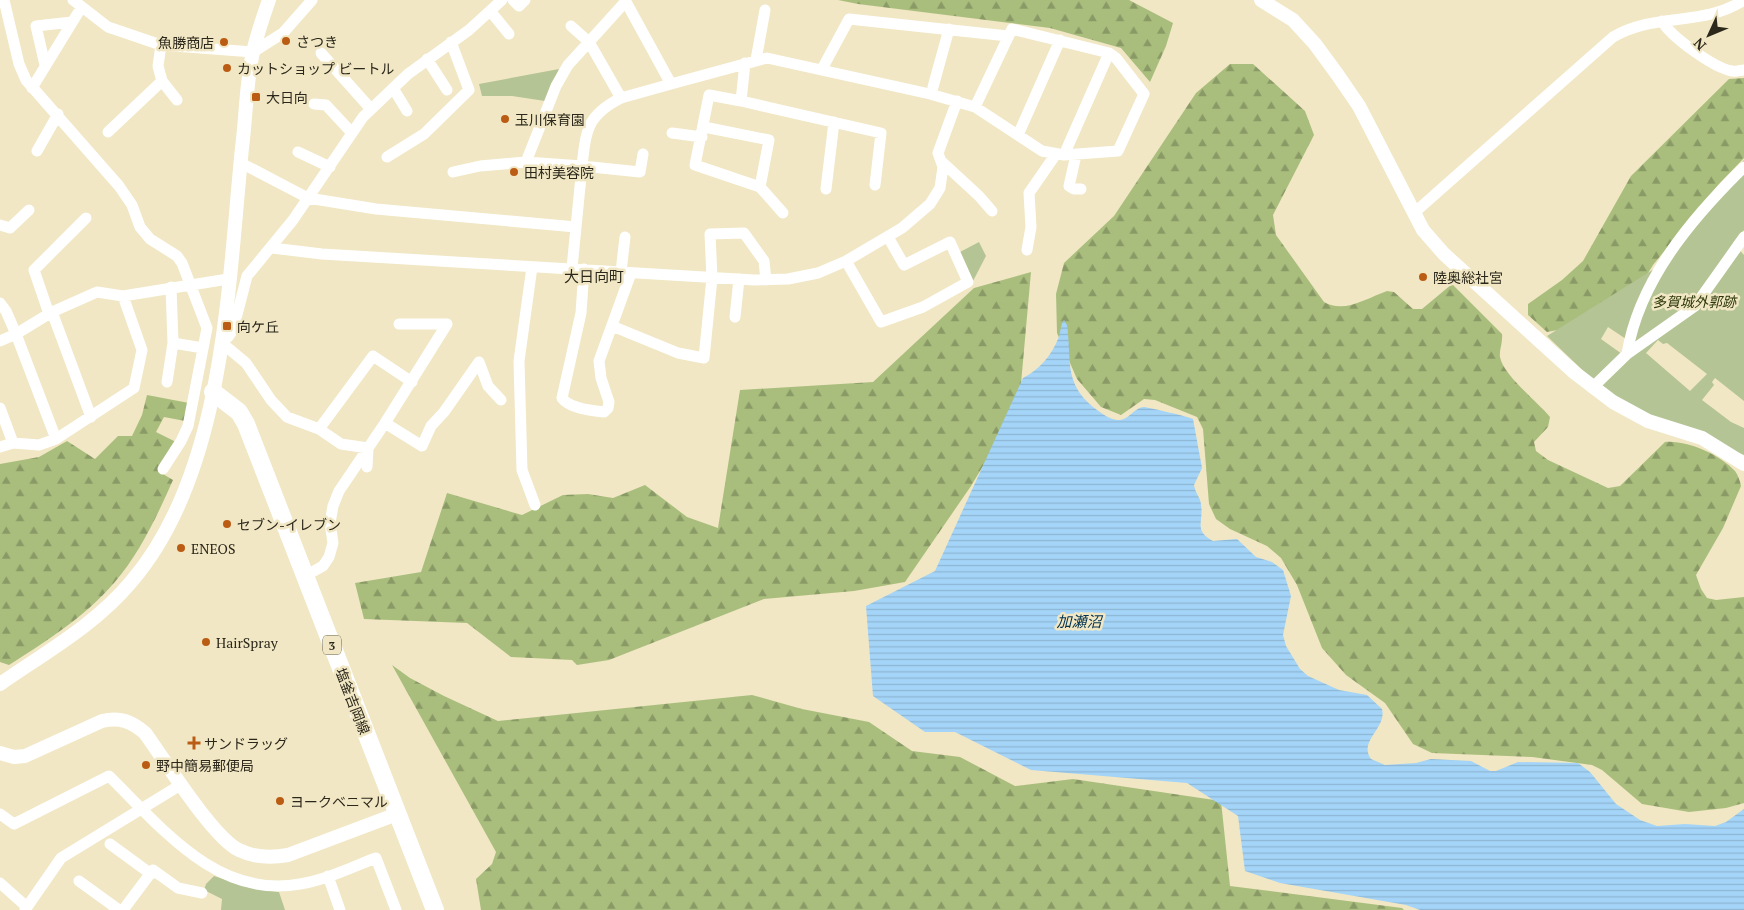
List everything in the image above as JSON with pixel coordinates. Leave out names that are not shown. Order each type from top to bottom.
[{"type":"main road","name":"塩釜吉岡線","points":[[213,392],[239,412],[246,424],[435,910]]},
{"type":"street","points":[[4,0],[19,64],[32,88],[58,114],[119,186],[132,205],[140,227],[150,239],[177,256],[191,284],[207,328],[188,426],[182,441],[163,469]]},
{"type":"street","points":[[0,684],[96,617],[113,602],[147,563],[176,511],[189,480],[213,392],[222,341],[253,52],[269,0]]},
{"type":"street","points":[[32,88],[72,22],[77,2],[108,27],[161,45],[253,52],[283,33],[312,0]]},
{"type":"street","points":[[222,341],[233,330],[248,276],[272,248],[370,108],[427,59],[491,12],[502,0]]},
{"type":"street","points":[[513,0],[519,6],[526,0]]},
{"type":"street","points":[[526,162],[556,86],[568,65],[625,0],[671,84]]},
{"type":"street","points":[[1261,0],[1293,20],[1315,44],[1337,74],[1359,106],[1423,230],[1440,249],[1592,388],[1636,415],[1702,438],[1744,464]]},
{"type":"street","points":[[1414,213],[1613,37],[1640,25],[1710,16],[1744,0]]},
{"type":"street","points":[[741,100],[765,10]]},
{"type":"street","points":[[491,12],[508,34]]},
{"type":"street","points":[[822,69],[849,19],[1008,36]]},
{"type":"street","points":[[1662,21],[1668,30],[1709,60],[1734,72],[1744,70]]},
{"type":"street","points":[[45,65],[36,26],[72,22]]},
{"type":"street","points":[[571,26],[589,42],[621,98]]},
{"type":"street","points":[[933,88],[949,29]]},
{"type":"street","points":[[626,237],[626,273],[612,326],[599,361],[608,408],[604,412],[568,403],[562,398],[581,314],[576,227],[586,130],[593,118],[604,106],[621,98],[750,61],[767,58],[957,101],[975,107],[1042,151],[1065,154],[1118,151],[1144,94],[1116,58],[1109,53],[1012,29],[975,107]]},
{"type":"street","points":[[1018,136],[1060,40]]},
{"type":"street","points":[[387,157],[424,134],[469,90],[451,42]]},
{"type":"street","points":[[161,45],[158,66],[162,81],[176,100]]},
{"type":"street","points":[[321,53],[370,108]]},
{"type":"street","points":[[1027,250],[1031,227],[1029,193],[1065,154],[1109,53]]},
{"type":"street","points":[[427,59],[447,90]]},
{"type":"street","points":[[108,132],[162,81]]},
{"type":"street","points":[[393,88],[407,111]]},
{"type":"street","points":[[784,213],[760,187],[695,165],[709,95],[741,100],[881,133],[875,185]]},
{"type":"street","points":[[272,248],[322,254],[712,278],[766,280],[818,274],[846,262],[888,237],[902,228],[930,204],[940,188],[943,167],[938,153],[957,101]]},
{"type":"street","points":[[314,104],[326,106],[352,133]]},
{"type":"street","points":[[37,151],[58,114]]},
{"type":"street","points":[[826,189],[834,122]]},
{"type":"street","points":[[672,132],[703,132],[769,140],[760,187]]},
{"type":"street","points":[[298,152],[330,167]]},
{"type":"street","points":[[453,172],[480,166],[526,162],[640,172],[643,154]]},
{"type":"street","points":[[1065,154],[1069,186],[1074,189],[1081,189]]},
{"type":"street","points":[[942,161],[979,196],[992,212]]},
{"type":"street","points":[[241,163],[308,198],[376,209],[576,227]]},
{"type":"street","points":[[1627,354],[1651,281],[1696,221],[1744,167]]},
{"type":"street","points":[[0,224],[10,228],[29,210]]},
{"type":"street","points":[[86,218],[34,270],[91,417]]},
{"type":"street","points":[[612,326],[678,354],[704,358],[712,278],[710,234],[744,233],[764,261],[766,280]]},
{"type":"street","points":[[846,262],[881,322],[923,307],[968,282],[950,242],[904,264],[888,237]]},
{"type":"street","points":[[1592,388],[1627,354],[1695,306],[1744,237]]},
{"type":"street","points":[[532,266],[523,318],[519,371],[522,470],[535,505]]},
{"type":"street","points":[[0,341],[16,334],[50,313],[97,292],[123,296],[228,279]]},
{"type":"street","points":[[735,317],[739,279]]},
{"type":"street","points":[[168,382],[172,343],[171,287]]},
{"type":"street","points":[[0,446],[13,442],[39,445],[56,438],[134,388],[142,350],[123,296]]},
{"type":"street","points":[[0,303],[6,311],[16,334],[56,438]]},
{"type":"street","points":[[304,576],[323,566],[329,557],[333,543],[330,522],[333,506],[339,491],[412,382],[447,324],[399,324]]},
{"type":"street","points":[[222,341],[246,363],[271,400],[287,417],[319,429],[341,444],[368,448]]},
{"type":"street","points":[[172,343],[204,348]]},
{"type":"street","points":[[319,429],[373,356],[412,382]]},
{"type":"street","points":[[385,423],[422,446],[431,426],[444,412],[479,362],[488,386],[501,400]]},
{"type":"street","points":[[0,408],[13,442]]},
{"type":"street","points":[[367,466],[368,448]]},
{"type":"street","points":[[0,754],[14,757],[34,754],[95,724],[120,719],[136,725],[145,733],[218,834],[239,850],[257,856],[272,858],[288,855],[397,814]]},
{"type":"street","points":[[0,814],[14,824],[109,776],[197,860],[231,878],[264,886],[300,884],[376,858],[396,910]]},
{"type":"street","points":[[0,883],[26,909],[61,858],[182,784]]},
{"type":"street","points":[[110,844],[150,874]]},
{"type":"street","points":[[79,881],[124,910],[153,870],[178,888],[202,893]]},
{"type":"street","points":[[328,876],[340,910]]},
{"type":"green space","points":[[838,0],[1129,0],[1173,23],[1166,46],[1150,82],[1121,48],[1050,28]]},
{"type":"green space","points":[[1230,64],[1253,64],[1305,111],[1314,135],[1273,215],[1276,235],[1324,302],[1332,305],[1347,306],[1387,291],[1394,292],[1413,309],[1422,309],[1452,284],[1502,334],[1500,357],[1507,372],[1550,417],[1548,427],[1534,442],[1536,451],[1548,460],[1608,488],[1620,486],[1665,442],[1674,442],[1684,443],[1712,454],[1735,471],[1741,486],[1723,528],[1696,575],[1701,589],[1707,598],[1716,600],[1744,597],[1744,803],[1726,808],[1689,812],[1642,804],[1602,770],[1592,765],[1532,757],[1432,753],[1413,744],[1385,703],[1346,675],[1322,648],[1297,585],[1281,558],[1267,546],[1230,529],[1216,519],[1209,504],[1203,429],[1197,417],[1155,400],[1144,399],[1121,415],[1101,407],[1077,379],[1057,333],[1056,294],[1064,263],[1114,216],[1196,93]]},
{"type":"green space","points":[[559,69],[545,101],[512,96],[482,96],[479,84]]},
{"type":"green space","points":[[1744,78],[1744,158],[1719,184],[1653,265],[1632,299],[1594,323],[1547,332],[1528,315],[1528,304],[1562,280],[1583,261],[1631,176],[1729,79]]},
{"type":"green space","name":"多賀城外郭跡","points":[[1744,160],[1744,230],[1733,243],[1744,255],[1744,401],[1715,378],[1712,382],[1714,385],[1702,400],[1731,422],[1744,428],[1744,455],[1639,410],[1599,386],[1547,336],[1654,269],[1716,189]],"holes":[[[1608,327],[1626,339],[1622,354],[1601,339]],[[1658,340],[1663,344],[1667,343],[1707,374],[1690,391],[1646,353]]]},
{"type":"green space","points":[[979,242],[986,256],[973,281],[960,252]]},
{"type":"green space","points":[[1031,272],[1019,406],[971,486],[905,582],[854,591],[764,599],[609,660],[577,665],[572,660],[511,657],[467,623],[364,619],[355,583],[421,572],[447,493],[522,515],[563,495],[588,494],[613,498],[645,485],[687,517],[718,528],[740,390],[873,382],[974,288]]},
{"type":"green space","points":[[147,395],[189,403],[185,421],[164,417],[156,432],[176,442],[158,471],[173,480],[147,534],[132,559],[114,583],[91,606],[51,638],[9,665],[0,662],[0,464],[39,457],[67,441],[95,459],[118,436],[132,436],[142,415]]},
{"type":"green space","points":[[392,665],[410,678],[444,696],[498,721],[752,695],[802,709],[869,722],[912,751],[960,757],[1015,786],[1073,779],[1221,801],[1230,886],[1402,908],[1404,910],[481,910],[476,879],[492,864],[496,852]]},
{"type":"green space","points":[[214,876],[251,888],[279,892],[285,910],[221,910],[222,899],[204,890],[206,884]]},
{"type":"water","name":"加瀬沼","points":[[1064,320],[1067,325],[1073,379],[1083,398],[1093,407],[1107,417],[1117,420],[1125,419],[1144,407],[1193,419],[1202,468],[1194,485],[1201,502],[1201,529],[1203,533],[1213,541],[1237,539],[1256,557],[1272,562],[1283,570],[1291,596],[1283,635],[1286,646],[1300,669],[1308,676],[1339,690],[1367,695],[1382,709],[1381,722],[1368,746],[1371,759],[1385,765],[1416,763],[1431,759],[1471,761],[1490,771],[1496,771],[1518,762],[1578,763],[1590,772],[1616,804],[1640,820],[1657,826],[1685,824],[1715,826],[1726,822],[1744,809],[1744,910],[1420,910],[1406,905],[1280,883],[1245,871],[1238,816],[1187,783],[1031,770],[955,732],[925,732],[873,696],[866,606],[935,571],[1023,378],[1040,366],[1052,351]]},
{"type":"place","name":"さつき","points":[[286,41]]},
{"type":"place","name":"魚勝商店","points":[[224,42]]},
{"type":"place","name":"カットショップ ビートル","points":[[227,68]]},
{"type":"place","name":"大日向","points":[[256,97]]},
{"type":"place","name":"玉川保育園","points":[[505,119]]},
{"type":"place","name":"田村美容院","points":[[514,172]]},
{"type":"place","name":"陸奥総社宮","points":[[1423,277]]},
{"type":"place","name":"向ケ丘","points":[[227,326]]},
{"type":"place","name":"セブン-イレブン","points":[[227,524]]},
{"type":"place","name":"ENEOS","points":[[181,548]]},
{"type":"place","name":"HairSpray","points":[[206,642]]},
{"type":"place","name":"サンドラッグ","points":[[194,743]]},
{"type":"place","name":"野中簡易郵便局","points":[[146,765]]},
{"type":"place","name":"ヨークベニマル","points":[[280,801]]},
{"type":"district","name":"大日向町","points":[[594,276]]}]
